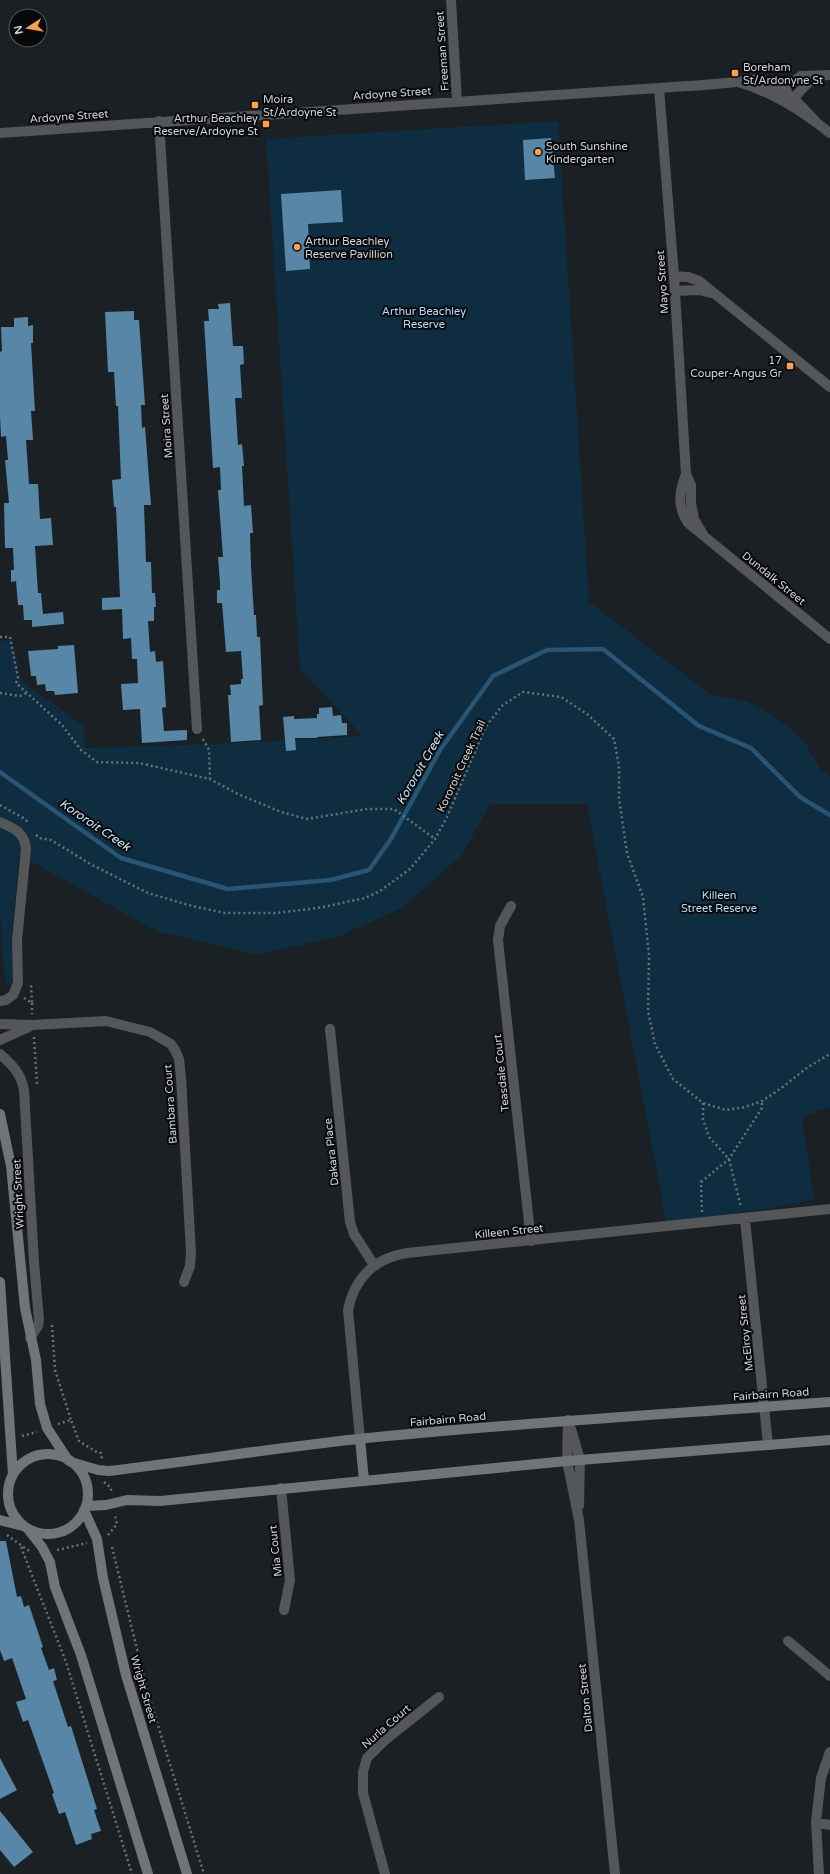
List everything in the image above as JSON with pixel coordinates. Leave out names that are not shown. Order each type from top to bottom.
[{"type":"street","name":"Freeman Street","points":[[451,0],[457,101]]},
{"type":"street","points":[[779,92],[801,76],[826,75]]},
{"type":"street","points":[[792,102],[804,85],[812,80],[826,75]]},
{"type":"street","name":"Ardoyne Street","points":[[0,132],[738,82],[779,92],[830,134]]},
{"type":"street","name":"Mayo Street","points":[[659,88],[674,276],[686,474],[691,485],[691,503],[694,519],[704,536]]},
{"type":"street","name":"Moira Street","points":[[159,121],[197,729]]},
{"type":"street","points":[[674,276],[688,277],[698,281],[718,295],[830,387]]},
{"type":"street","points":[[675,291],[699,290],[718,295]]},
{"type":"street","name":"Dundalk Street","points":[[704,536],[830,639]]},
{"type":"street","points":[[0,822],[18,831],[25,840],[26,849],[17,945],[18,983],[14,995],[6,1000],[0,1001]]},
{"type":"street","name":"Teasdale Court","points":[[511,906],[500,926],[498,940],[531,1241]]},
{"type":"street","name":"Bambara Court","points":[[0,1024],[33,1025],[106,1022],[150,1032],[171,1044],[178,1059],[181,1078],[191,1252],[190,1266],[184,1282]]},
{"type":"street","name":"Bambara Court","points":[[0,1040],[14,1032],[33,1025]]},
{"type":"street","name":"Dakara Place","points":[[330,1029],[350,1222],[354,1234],[374,1265]]},
{"type":"street","name":"Wright Street","points":[[0,1054],[18,1072],[22,1079],[24,1090],[34,1262],[39,1320],[38,1326],[30,1338]]},
{"type":"street","name":"Wright Street","points":[[0,1114],[10,1166],[24,1308],[36,1360],[40,1404],[47,1428],[70,1461]]},
{"type":"street","name":"Killeen Street","points":[[360,1439],[348,1310],[352,1293],[365,1273],[374,1265],[389,1257],[407,1253],[830,1209]]},
{"type":"street","name":"McElroy Street","points":[[745,1219],[768,1446]]},
{"type":"street","points":[[0,1282],[11,1439],[12,1476],[8,1491],[9,1505],[15,1517],[27,1528],[50,1562],[57,1591],[81,1655],[148,1874]]},
{"type":"street","name":"Fairbairn Road","points":[[70,1461],[102,1471],[360,1439],[568,1420],[830,1402]]},
{"type":"street","name":"Dalton Street","points":[[568,1420],[580,1460],[579,1520]]},
{"type":"street","name":"Dalton Street","points":[[568,1420],[567,1461],[579,1520],[616,1874]]},
{"type":"street","points":[[360,1439],[364,1480]]},
{"type":"street","points":[[85,1508],[127,1500],[164,1501],[281,1488],[567,1461],[830,1440]]},
{"type":"street","points":[[0,1486],[12,1476],[24,1462],[40,1455],[58,1455],[70,1461],[79,1470],[85,1479],[87,1490],[85,1508],[75,1524],[60,1532],[44,1534],[0,1520]]},
{"type":"street","name":"Mia Court","points":[[281,1488],[290,1580],[284,1610]]},
{"type":"street","name":"Wright Street","points":[[85,1508],[97,1539],[101,1572],[122,1660],[187,1874]]},
{"type":"street","points":[[788,1642],[830,1676]]},
{"type":"street","name":"Nurla Court","points":[[385,1874],[363,1793],[363,1772],[367,1758],[385,1740],[440,1697]]},
{"type":"street","points":[[819,1874],[816,1822],[821,1778],[830,1752]]},
{"type":"street","points":[[816,1822],[830,1825]]},
{"type":"path","points":[[0,637],[10,637],[18,678],[16,682],[62,725],[81,750],[97,762],[139,763],[210,779],[238,794],[281,812],[307,819],[367,809],[394,809],[435,840]]},
{"type":"path","name":"Kororoit Creek Trail","points":[[34,830],[39,838],[51,840],[92,865],[148,893],[192,906],[225,913],[276,913],[311,909],[365,898],[380,890],[410,869],[435,840],[447,817],[486,726],[503,705],[523,692],[561,697],[588,714],[614,739],[619,766],[619,799],[627,853],[643,897],[649,956],[648,1011],[655,1044],[673,1079],[703,1103],[726,1110],[745,1107],[762,1101],[808,1067],[830,1054]]},
{"type":"path","points":[[0,694],[20,696],[27,693]]},
{"type":"path","points":[[197,729],[209,750],[210,779]]},
{"type":"path","points":[[0,805],[25,819],[32,826]]},
{"type":"path","points":[[32,1003],[37,1087]]},
{"type":"path","points":[[703,1222],[701,1182],[729,1159],[762,1108],[762,1101]]},
{"type":"path","points":[[703,1103],[703,1119],[709,1137],[729,1159],[745,1219]]},
{"type":"path","points":[[1,1532],[38,1557],[109,1535],[117,1524],[111,1488],[103,1482],[101,1453],[98,1453],[79,1441],[71,1420],[55,1370],[52,1322]]},
{"type":"path","points":[[11,1439],[71,1420]]},
{"type":"path","points":[[109,1535],[147,1690],[204,1874]]},
{"type":"path","points":[[21,1546],[66,1662],[132,1874]]},
{"type":"green space","points":[[558,121],[589,602],[710,694],[747,702],[777,718],[804,741],[821,770],[830,777],[830,1107],[802,1117],[814,1200],[667,1226],[587,804],[490,804],[462,855],[402,908],[342,935],[259,955],[159,932],[19,855],[12,931],[13,977],[11,986],[5,981],[0,915],[0,641],[12,640],[20,680],[84,726],[85,748],[215,744],[363,736],[300,669],[266,139]]},
{"type":"building","name":"South Sunshine Kindergarten","points":[[551,138],[555,178],[525,180],[523,140]]},
{"type":"building","name":"Arthur Beachley Reserve Pavillion","points":[[341,190],[343,222],[308,224],[310,269],[286,271],[281,194]]},
{"type":"building","points":[[230,303],[233,346],[243,346],[244,364],[240,365],[242,398],[235,398],[238,445],[242,444],[244,466],[242,466],[244,506],[251,505],[253,533],[250,533],[251,567],[254,615],[256,615],[257,637],[260,637],[263,705],[259,706],[261,740],[231,742],[228,695],[231,695],[230,685],[241,684],[241,679],[243,679],[241,651],[226,652],[222,603],[217,603],[217,590],[220,590],[218,557],[223,557],[218,490],[221,490],[220,467],[213,468],[204,321],[209,321],[208,309],[219,309],[218,304]]},
{"type":"building","points":[[134,311],[134,320],[139,320],[145,405],[141,405],[142,428],[145,427],[151,505],[144,505],[146,562],[151,562],[152,593],[155,593],[156,607],[154,607],[154,621],[148,621],[150,652],[155,651],[156,662],[163,661],[166,707],[162,708],[164,731],[187,730],[187,740],[142,743],[140,709],[123,710],[121,684],[138,683],[137,659],[132,659],[131,638],[123,639],[122,609],[102,610],[102,598],[120,597],[116,507],[114,507],[112,480],[121,479],[118,406],[116,406],[114,372],[108,372],[105,312]]},
{"type":"building","points":[[28,317],[28,326],[33,325],[33,343],[31,343],[35,411],[31,411],[33,440],[26,440],[29,484],[38,484],[40,519],[51,518],[53,545],[35,546],[38,593],[41,593],[43,614],[63,612],[64,624],[32,627],[32,620],[24,620],[23,605],[18,605],[16,581],[11,582],[11,570],[14,570],[13,548],[5,548],[4,503],[9,503],[5,460],[8,460],[6,436],[1,437],[0,416],[0,352],[2,351],[1,327],[14,327],[14,318]]},
{"type":"building","points":[[74,645],[78,693],[55,695],[54,691],[46,691],[45,684],[37,685],[36,676],[31,676],[28,651],[58,649],[58,646]]},
{"type":"building","points":[[332,707],[333,716],[341,715],[342,723],[347,723],[347,735],[317,738],[295,738],[296,750],[286,751],[283,717],[294,716],[294,719],[317,718],[319,708]]},
{"type":"building","points":[[0,1541],[6,1541],[17,1597],[21,1596],[24,1607],[29,1605],[49,1670],[54,1668],[57,1680],[53,1681],[68,1727],[71,1726],[97,1809],[94,1810],[101,1831],[91,1834],[92,1839],[76,1845],[65,1812],[59,1814],[52,1794],[54,1793],[28,1720],[23,1722],[16,1702],[26,1699],[12,1658],[4,1661],[0,1650]]},
{"type":"building","points":[[0,1758],[17,1790],[0,1799]]},
{"type":"building","points":[[0,1811],[33,1852],[14,1867],[0,1850]]},
{"type":"waterway","name":"Kororoit Creek","points":[[0,772],[121,858],[228,889],[330,880],[369,870],[391,839],[440,750],[493,676],[547,650],[603,649],[699,726],[751,748],[800,797],[830,815]]},
{"type":"place","name":"Boreham St/Ardonyne St","points":[[735,73]]},
{"type":"place","name":"Moira St/Ardoyne St","points":[[255,105]]},
{"type":"place","name":"Arthur Beachley Reserve/Ardoyne St","points":[[266,124]]},
{"type":"place","name":"South Sunshine Kindergarten","points":[[538,152]]},
{"type":"place","name":"Arthur Beachley Reserve Pavillion","points":[[297,247]]},
{"type":"place","name":"17 Couper-Angus Gr","points":[[790,366]]},
{"type":"park label","name":"Arthur Beachley Reserve","points":[[424,317]]},
{"type":"park label","name":"Killeen Street Reserve","points":[[719,901]]}]
